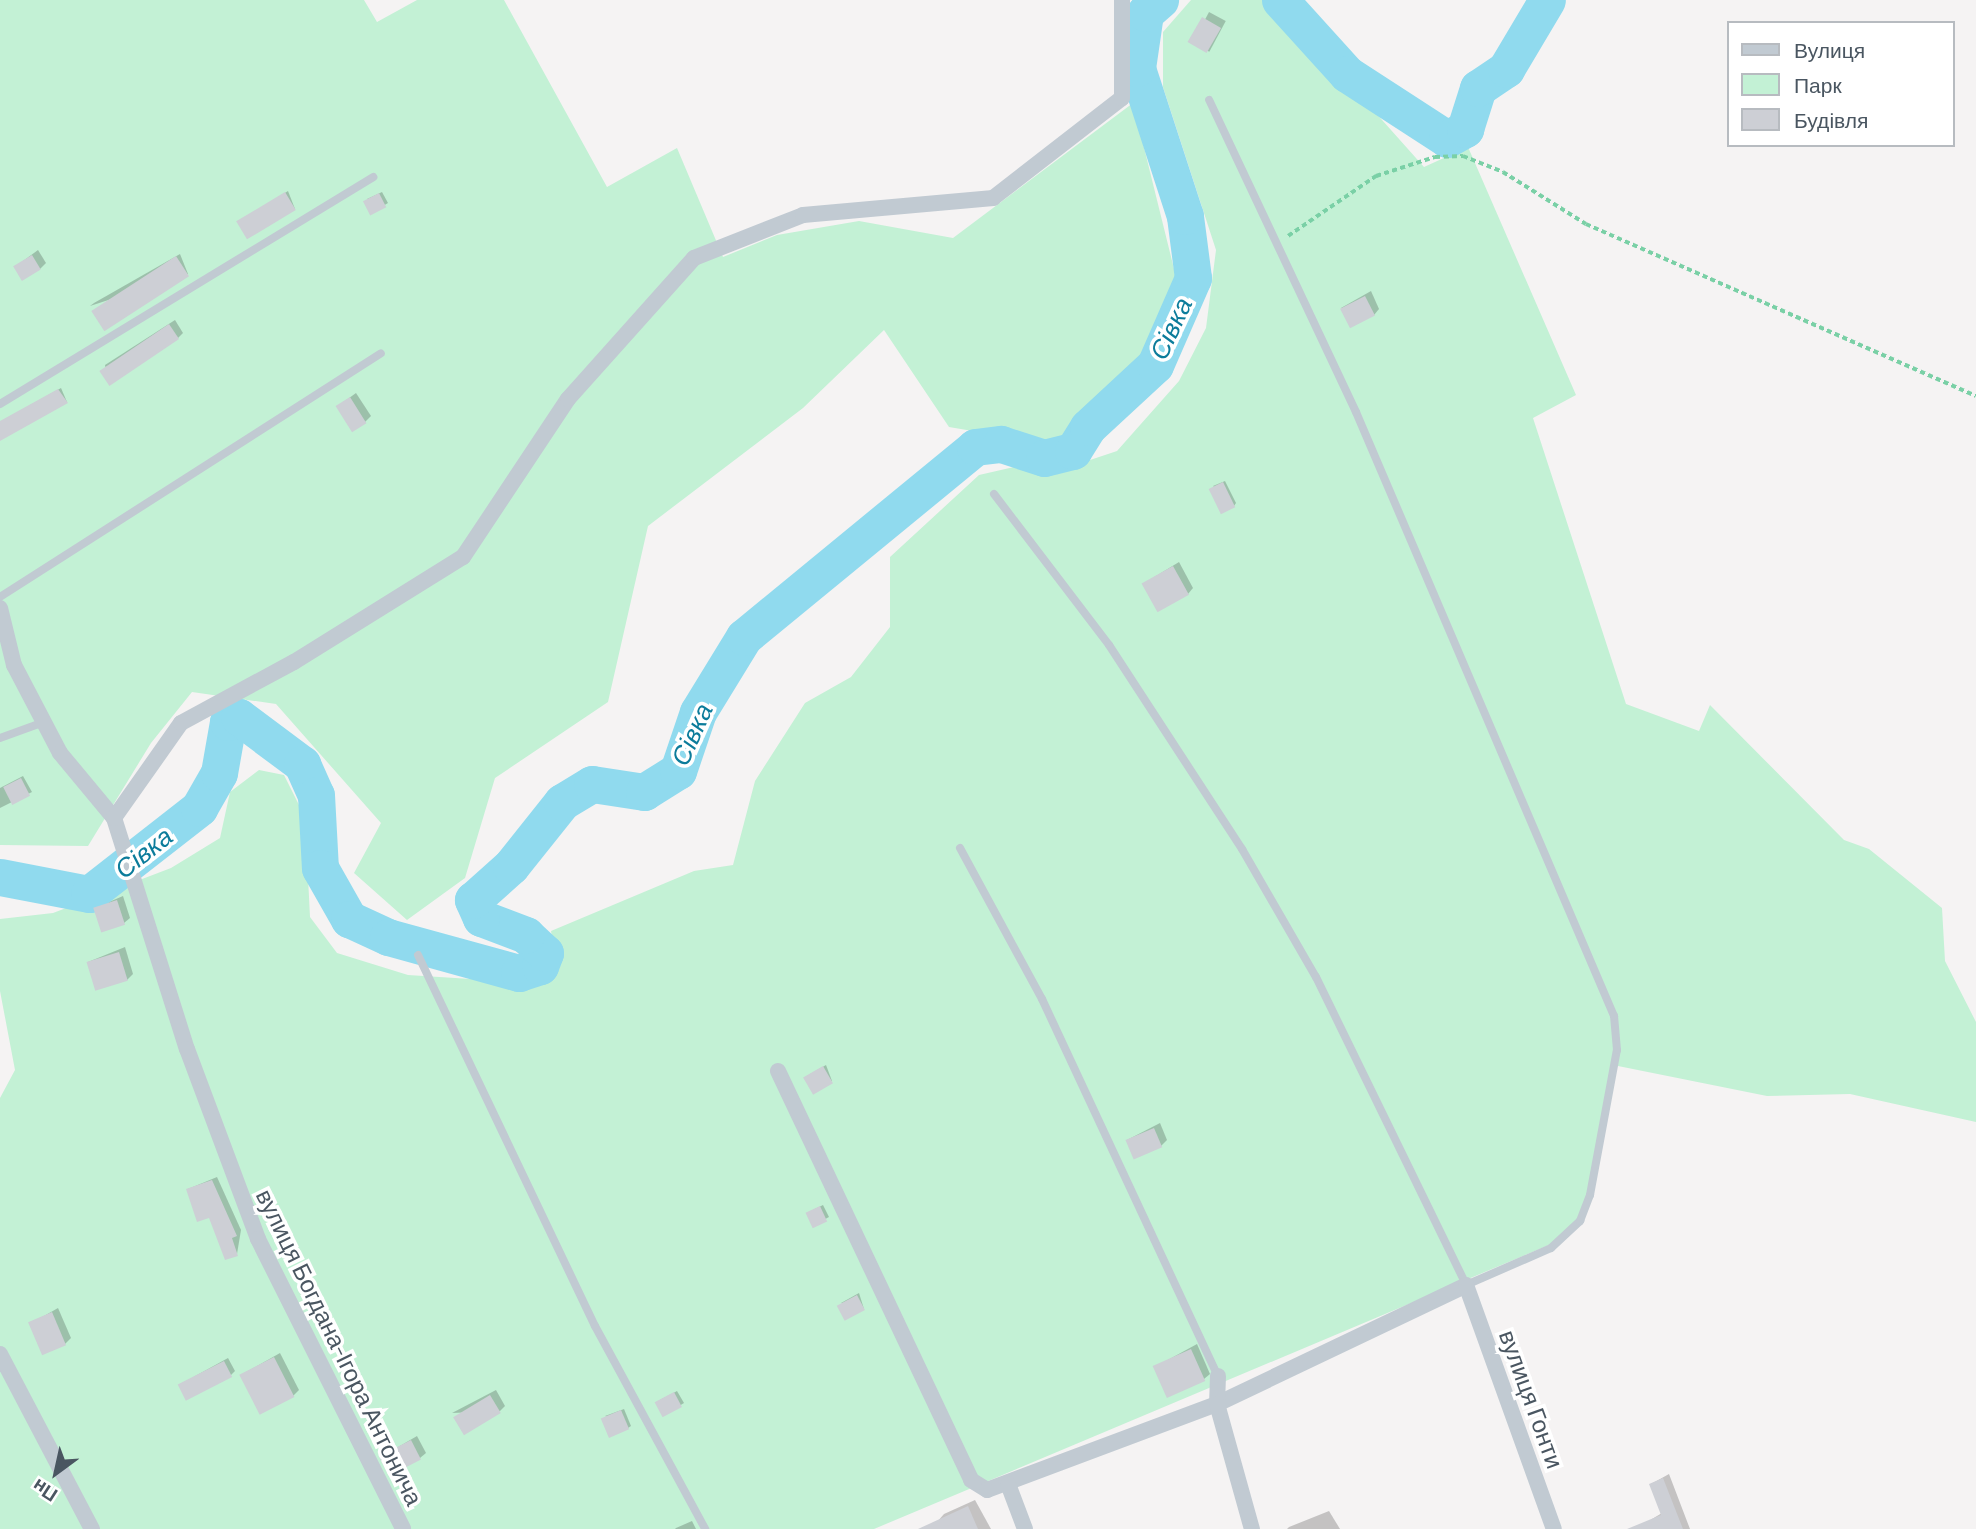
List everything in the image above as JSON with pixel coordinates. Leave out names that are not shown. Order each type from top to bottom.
[{"type":"street","points":[[114,818],[181,723],[295,662],[463,557],[568,399],[694,258],[803,215],[993,198],[1122,98],[1122,0]]},
{"type":"street","name":"вулиця Богдана-Ігора Антонича","points":[[0,608],[4,641],[60,754],[114,818],[120,848],[258,1239],[403,1529]]},
{"type":"street","points":[[778,1071],[971,1480],[987,1490],[1217,1404],[1466,1285]]},
{"type":"street","name":"вулиця Гонти","points":[[1466,1285],[1554,1529]]},
{"type":"street","points":[[0,1354],[92,1529]]},
{"type":"street","points":[[1218,1376],[1217,1404],[1252,1529]]},
{"type":"street","points":[[1008,1484],[1025,1529]]},
{"type":"lane","points":[[994,494],[1109,645],[1242,849],[1316,977],[1466,1285],[1551,1248],[1580,1221],[1617,1050],[1614,1016],[1361,425],[1209,100]]},
{"type":"lane","points":[[0,404],[373,177]]},
{"type":"lane","points":[[0,597],[381,353]]},
{"type":"lane","points":[[0,738],[44,722]]},
{"type":"lane","points":[[960,848],[1042,999],[1218,1376]]},
{"type":"lane","points":[[418,955],[595,1326],[705,1529]]},
{"type":"path","points":[[1277,244],[1376,176],[1435,157],[1463,156],[1503,172],[1586,224],[1976,396]]},
{"type":"green space","points":[[0,0],[364,0],[377,22],[417,0],[504,0],[607,187],[677,148],[723,257],[777,235],[859,221],[953,238],[1133,103],[1178,285],[1130,376],[1055,445],[949,427],[884,330],[803,408],[648,526],[608,702],[495,778],[465,878],[407,920],[354,873],[381,823],[276,704],[192,692],[151,743],[88,846],[0,845]]},
{"type":"green space","points":[[1191,0],[1275,0],[1424,167],[1468,147],[1576,395],[1533,418],[1626,704],[1699,731],[1710,705],[1844,840],[1869,849],[1942,908],[1945,961],[1976,1022],[1976,1122],[1850,1094],[1767,1096],[1613,1065],[1586,1209],[1568,1237],[874,1529],[0,1529],[0,1098],[15,1070],[0,991],[0,919],[53,913],[171,868],[220,838],[230,792],[259,770],[284,775],[305,817],[310,917],[337,953],[408,975],[534,983],[557,967],[551,931],[694,871],[733,865],[755,781],[805,703],[851,677],[890,627],[890,557],[979,475],[1014,467],[1063,469],[1117,451],[1179,381],[1206,328],[1216,250],[1163,87],[1163,32]]},
{"type":"building","points":[[1202,17],[1221,28],[1207,53],[1188,42]]},
{"type":"building","points":[[285,192],[296,210],[247,239],[236,221]]},
{"type":"building","points":[[379,193],[386,207],[370,215],[363,201]]},
{"type":"building","points":[[32,255],[41,270],[22,281],[13,266]]},
{"type":"building","points":[[176,256],[189,276],[104,331],[91,311]]},
{"type":"building","points":[[1365,296],[1375,316],[1350,328],[1340,309]]},
{"type":"building","points":[[169,324],[179,339],[109,386],[99,371]]},
{"type":"building","points":[[58,389],[68,403],[0,441],[0,421]]},
{"type":"building","points":[[350,397],[366,423],[352,432],[336,406]]},
{"type":"building","points":[[1223,482],[1235,507],[1221,514],[1209,489]]},
{"type":"building","points":[[1173,566],[1189,595],[1158,612],[1142,583]]},
{"type":"building","points":[[21,778],[30,796],[12,805],[3,787]]},
{"type":"building","points":[[117,900],[125,925],[101,932],[93,908]]},
{"type":"building","points":[[119,952],[128,981],[95,991],[86,962]]},
{"type":"building","points":[[823,1066],[833,1083],[813,1095],[803,1078]]},
{"type":"building","points":[[1154,1128],[1162,1147],[1134,1159],[1125,1140]]},
{"type":"building","points":[[212,1180],[237,1236],[232,1238],[238,1256],[225,1260],[209,1218],[197,1222],[186,1189]]},
{"type":"building","points":[[820,1206],[827,1221],[813,1228],[805,1213]]},
{"type":"building","points":[[857,1295],[865,1310],[845,1321],[837,1306]]},
{"type":"building","points":[[52,1312],[66,1345],[42,1355],[28,1322]]},
{"type":"building","points":[[1191,1349],[1205,1381],[1167,1398],[1153,1366]]},
{"type":"building","points":[[274,1357],[294,1397],[260,1415],[239,1375]]},
{"type":"building","points":[[224,1361],[232,1377],[186,1401],[178,1385]]},
{"type":"building","points":[[674,1392],[682,1407],[663,1417],[655,1402]]},
{"type":"building","points":[[490,1395],[501,1413],[464,1435],[453,1417]]},
{"type":"building","points":[[621,1410],[629,1429],[609,1438],[601,1419]]},
{"type":"building","points":[[411,1440],[421,1460],[389,1476],[379,1456]]},
{"type":"building","points":[[1663,1478],[1683,1529],[1627,1529],[1661,1515],[1649,1484]]},
{"type":"building","points":[[968,1506],[978,1529],[918,1529]]},
{"type":"waterway","name":"Сівка","points":[[0,877],[89,894],[199,808],[219,773],[228,722],[239,717],[302,764],[316,795],[320,868],[349,919],[388,937],[519,973],[540,966],[545,953],[526,935],[481,918],[473,900],[511,866],[562,802],[592,784],[644,792],[678,771],[698,712],[744,637],[975,447],[1001,444],[1044,458],[1073,451],[1088,427],[1155,365],[1193,278],[1185,216],[1137,68],[1145,13],[1160,0]]},
{"type":"waterway","name":"Сівка","points":[[1280,0],[1347,74],[1447,139],[1465,129],[1478,88],[1506,69],[1547,0]]}]
